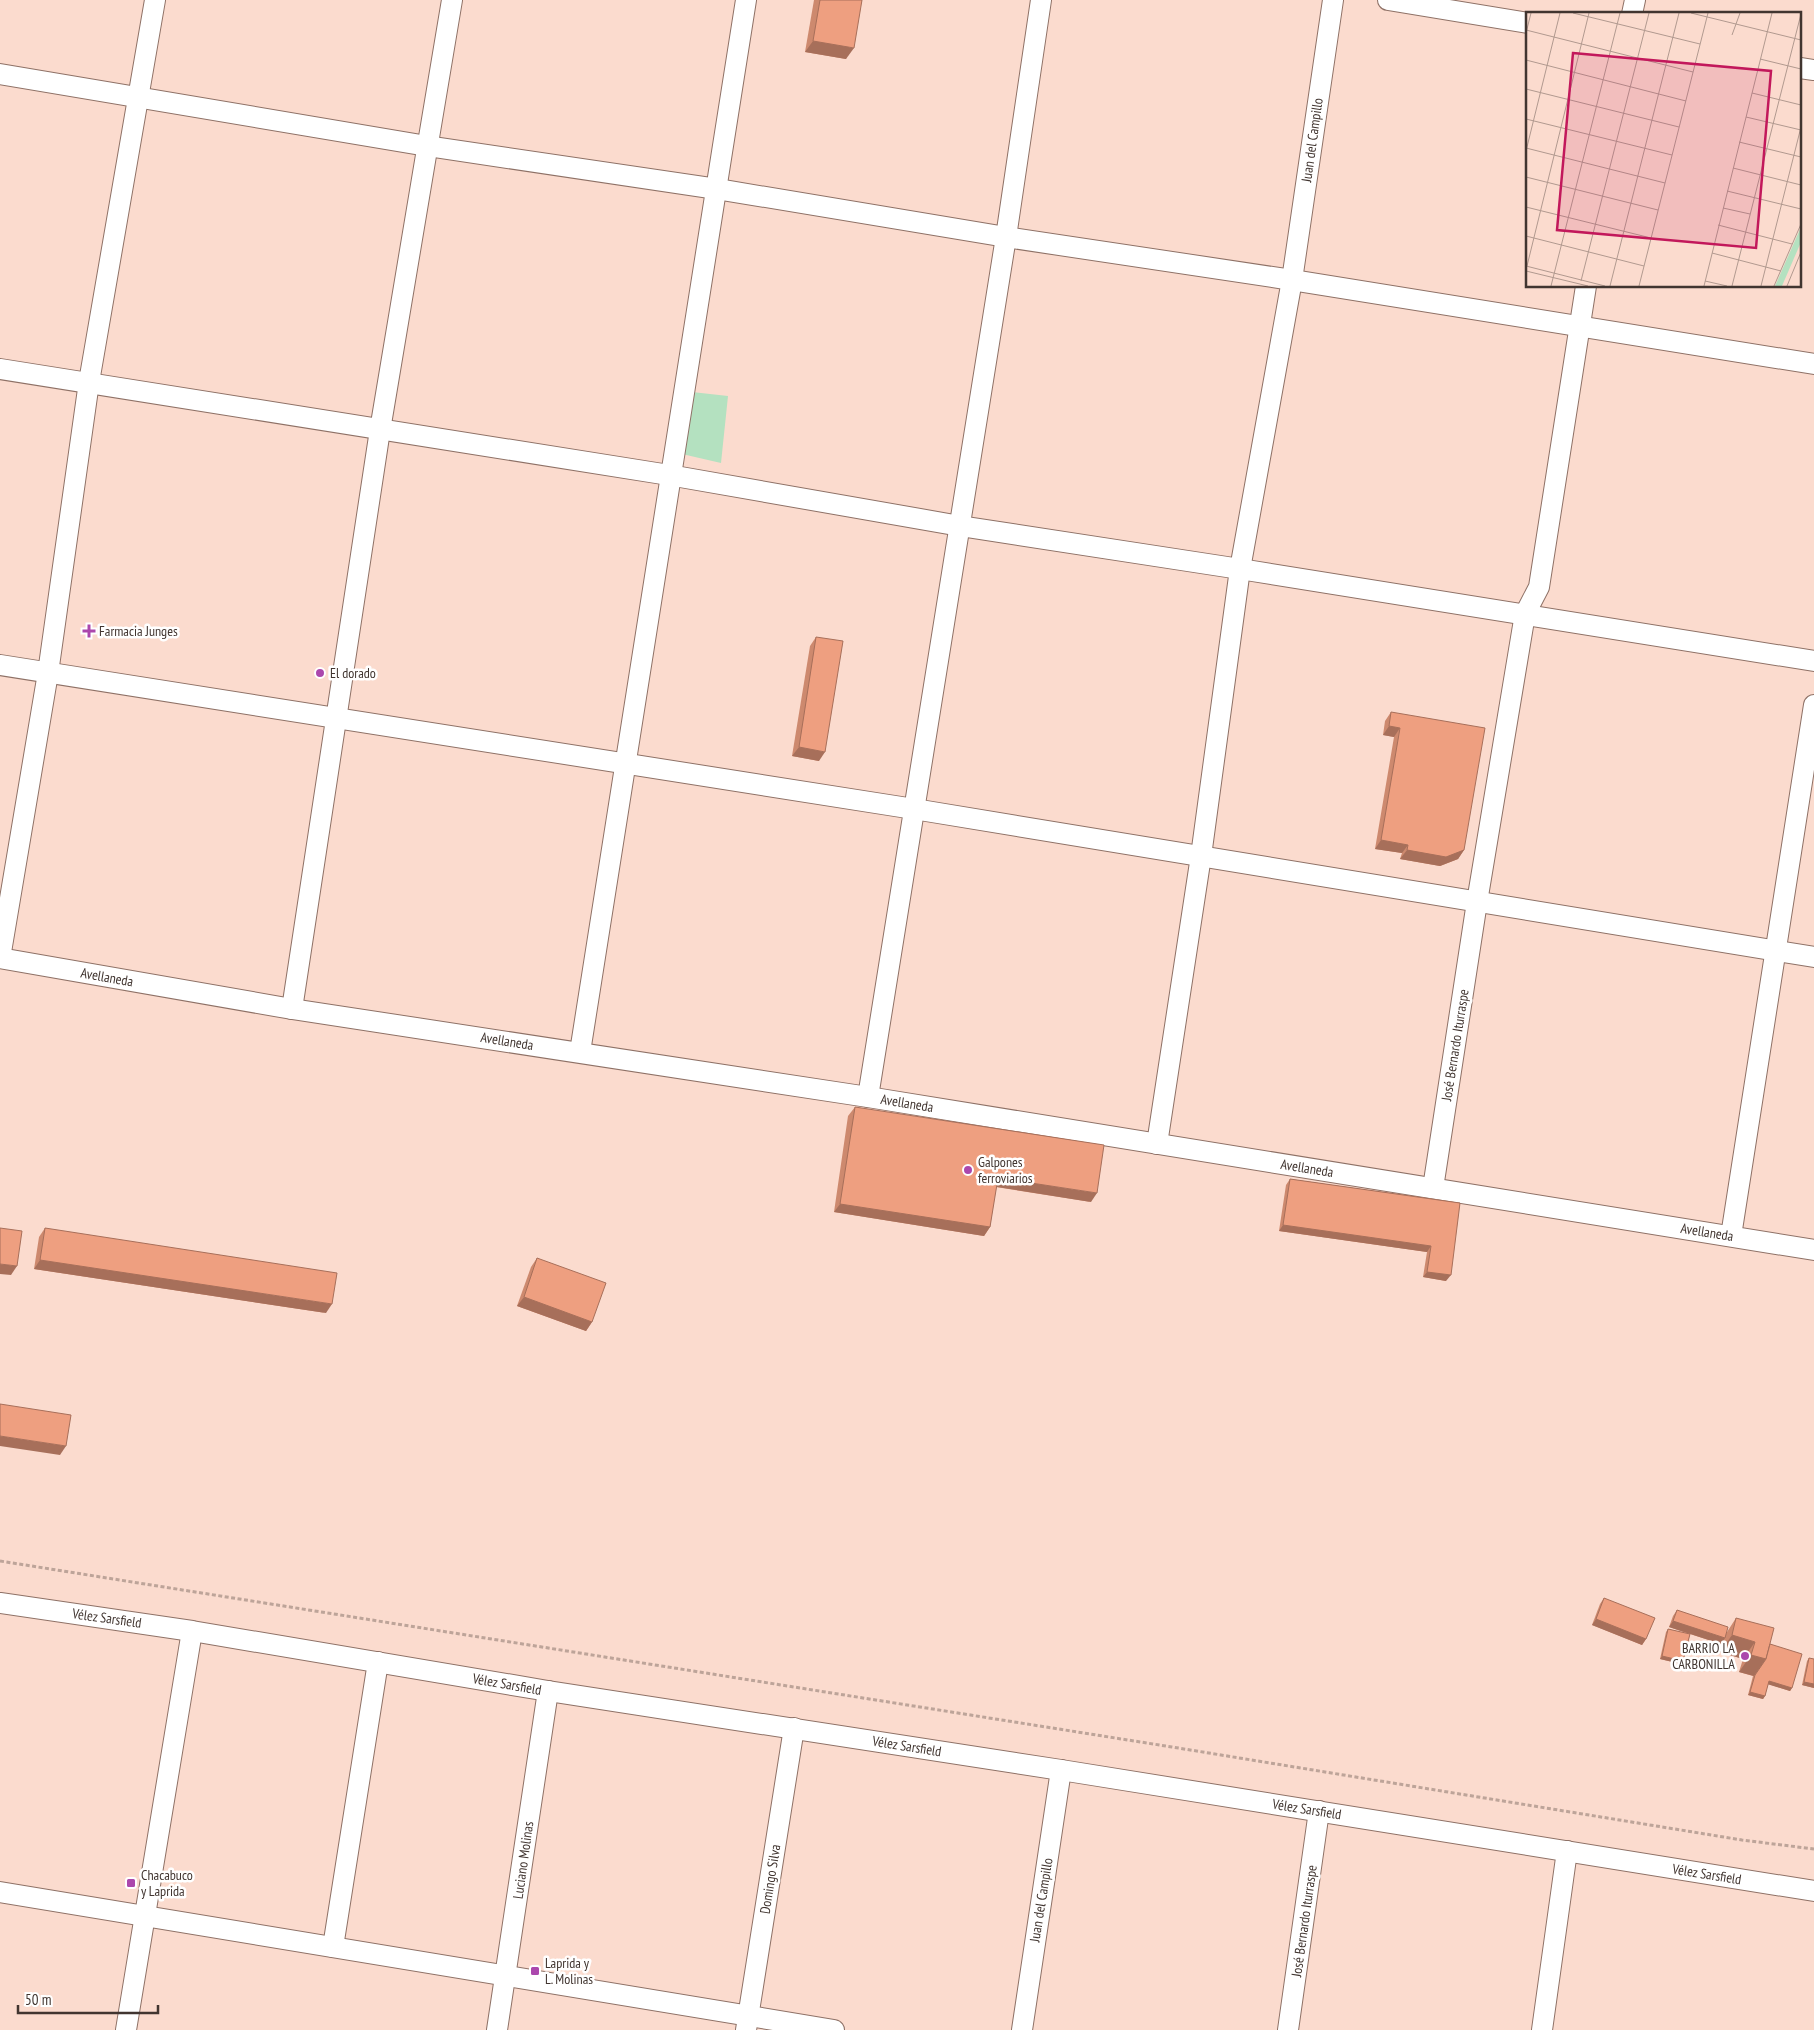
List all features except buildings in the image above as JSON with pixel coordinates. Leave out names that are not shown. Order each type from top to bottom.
[{"type":"street","points":[[0,958],[48,673],[89,382],[140,96],[155,0]]},
{"type":"street","points":[[292,1009],[380,430],[452,0]]},
{"type":"street","points":[[580,1052],[669,475],[746,0]]},
{"type":"street","points":[[868,1097],[1006,237],[1042,0]]},
{"type":"street","name":"Juan del Campillo","points":[[1157,1144],[1201,856],[1240,569],[1292,280],[1333,0]]},
{"type":"street","points":[[1388,0],[1526,23]]},
{"type":"street","points":[[0,74],[140,96],[427,146],[716,189],[1006,237],[1292,280],[1814,364]]},
{"type":"street","name":"José Bernardo Iturraspe","points":[[1433,1188],[1477,902],[1525,614],[1539,587],[1586,288]]},
{"type":"street","points":[[0,369],[669,475],[960,526],[1814,661]]},
{"type":"street","points":[[0,665],[625,765],[914,809],[1814,957]]},
{"type":"street","points":[[1731,1236],[1814,705]]},
{"type":"street","name":"Avellaneda","points":[[0,958],[292,1009],[868,1097],[1814,1250]]},
{"type":"street","name":"Vélez Sarsfield","points":[[0,1603],[192,1630],[548,1691],[1061,1770],[1814,1891]]},
{"type":"street","points":[[126,2030],[192,1630]]},
{"type":"street","points":[[333,1948],[378,1662]]},
{"type":"street","name":"Luciano Molinas","points":[[498,2030],[548,1691]]},
{"type":"street","name":"Domingo Silva","points":[[747,2023],[794,1728]]},
{"type":"street","name":"Juan del Campillo","points":[[1022,2030],[1061,1770]]},
{"type":"street","name":"José Bernardo Iturraspe","points":[[1288,2030],[1319,1812]]},
{"type":"street","points":[[1542,2030],[1567,1851]]},
{"type":"street","points":[[0,1892],[506,1976],[747,2023],[834,2030]]},
{"type":"path","points":[[0,1561],[1182,1748],[1742,1840],[1814,1849]]},
{"type":"green space","points":[[692,392],[728,396],[721,463],[682,454]]},
{"type":"place","name":"Farmacia Junges","points":[[89,631]]},
{"type":"place","name":"El dorado","points":[[320,673]]},
{"type":"place","name":"Galpones ferroviarios","points":[[968,1170]]},
{"type":"place","name":"BARRIO LA CARBONILLA","points":[[1745,1656]]},
{"type":"place","name":"Chacabuco y Laprida","points":[[131,1883]]},
{"type":"place","name":"Laprida y L. Molinas","points":[[535,1971]]}]
